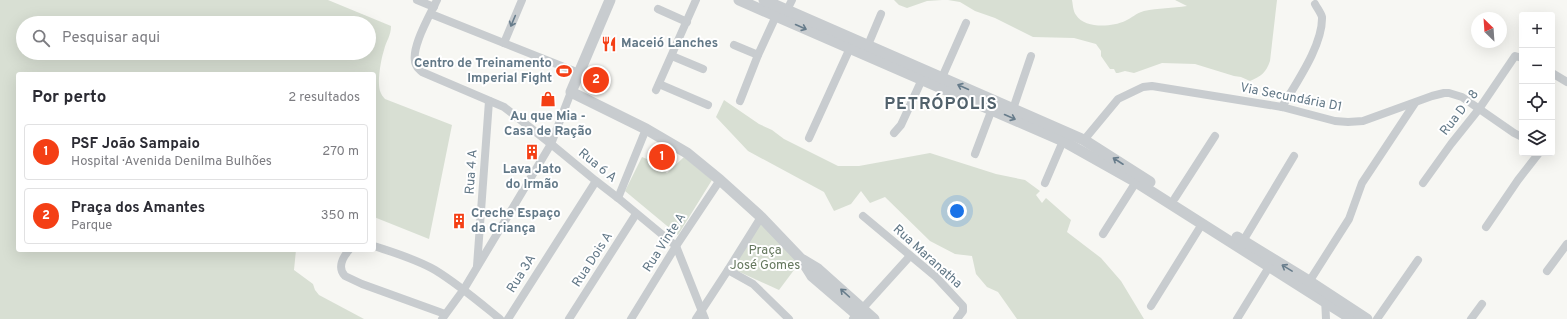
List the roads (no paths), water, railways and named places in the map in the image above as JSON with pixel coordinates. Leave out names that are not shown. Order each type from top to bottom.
[{"type":"street","points":[[417,0],[434,7],[504,43],[579,73]]},
{"type":"street","points":[[504,43],[522,0]]},
{"type":"street","points":[[347,252],[344,256],[341,267],[343,274],[444,317],[464,289],[551,144],[571,92],[610,0]]},
{"type":"street","points":[[696,0],[658,87],[708,104]]},
{"type":"street","points":[[739,0],[850,48],[1013,109],[1084,140],[1243,241],[1325,297],[1352,319]]},
{"type":"street","points":[[764,0],[868,46],[924,75]]},
{"type":"street","points":[[788,10],[792,0]]},
{"type":"street","points":[[1282,107],[1307,65],[1320,34],[1322,16],[1315,4]]},
{"type":"street","name":"Rua 6 A","points":[[434,7],[420,36],[414,55],[416,66],[422,72],[504,107],[676,246],[706,319]]},
{"type":"street","points":[[658,9],[687,22]]},
{"type":"street","points":[[868,46],[881,14]]},
{"type":"street","points":[[740,101],[758,55],[776,16]]},
{"type":"street","points":[[940,82],[966,24]]},
{"type":"street","points":[[734,45],[758,55]]},
{"type":"street","points":[[809,138],[850,48]]},
{"type":"street","points":[[672,56],[703,69]]},
{"type":"street","points":[[1013,109],[1031,56]]},
{"type":"street","name":"Rua D - 8","points":[[1422,183],[1519,57]]},
{"type":"street","points":[[894,133],[901,125],[924,75]]},
{"type":"street","points":[[1555,75],[1567,82]]},
{"type":"street","points":[[940,82],[992,109],[1063,141],[1136,182],[1202,224],[1268,269],[1307,285]]},
{"type":"street","name":"Via Secundária D1","points":[[1084,140],[1118,99],[1148,86],[1282,107],[1335,121],[1348,122],[1363,121],[1432,96],[1449,93],[1462,97],[1519,136]]},
{"type":"street","points":[[571,92],[646,129],[687,153],[761,217],[802,260],[812,276],[859,315],[874,319]]},
{"type":"street","name":"Rua 4 A","points":[[476,268],[489,101]]},
{"type":"street","points":[[1307,285],[1349,219],[1362,183],[1415,103]]},
{"type":"street","points":[[975,154],[992,109]]},
{"type":"street","points":[[618,198],[646,129]]},
{"type":"street","points":[[1175,198],[1215,136]]},
{"type":"street","points":[[1044,184],[1063,141]]},
{"type":"street","points":[[1243,241],[1294,156]]},
{"type":"street","points":[[1486,227],[1518,180],[1537,156]]},
{"type":"street","name":"Rua Vinte A","points":[[631,319],[676,246],[720,180]]},
{"type":"street","name":"Rua 3A","points":[[508,319],[596,182]]},
{"type":"street","points":[[1102,234],[1136,182]]},
{"type":"street","name":"Rua Dois A","points":[[569,319],[636,214]]},
{"type":"street","name":"Rua Maranatha","points":[[864,216],[936,277],[963,306],[963,311],[957,319]]},
{"type":"street","points":[[696,319],[761,217]]},
{"type":"street","points":[[1151,306],[1202,224]]},
{"type":"street","points":[[1547,271],[1567,244]]},
{"type":"street","points":[[376,247],[401,255],[434,270],[464,289],[500,319]]},
{"type":"street","points":[[859,315],[910,256]]},
{"type":"street","points":[[1377,319],[1418,260]]},
{"type":"street","points":[[1236,319],[1268,269]]},
{"type":"street","points":[[728,270],[753,284],[789,319]]},
{"type":"street","points":[[1325,297],[1326,319]]},
{"type":"street","points":[[1325,297],[1367,319]]},
{"type":"street","points":[[1471,319],[1482,304]]},
{"type":"place","name":"Maceió Lanches","points":[[609,44]]},
{"type":"place","name":"Centro de Treinamento Imperial Fight","points":[[564,71]]},
{"type":"place","name":"Praça dos Amantes","points":[[596,80]]},
{"type":"place","name":"Au que Mia - Casa de Ração","points":[[548,99]]},
{"type":"place","name":"Lava Jato do Irmão","points":[[532,152]]},
{"type":"place","name":"PSF João Sampaio","points":[[662,157]]},
{"type":"place","name":"Creche Espaço da Criança","points":[[459,221]]},
{"type":"district","name":"PETRÓPOLIS","points":[[941,105]]},
{"type":"park label","name":"Praça José Gomes","points":[[765,258]]}]
